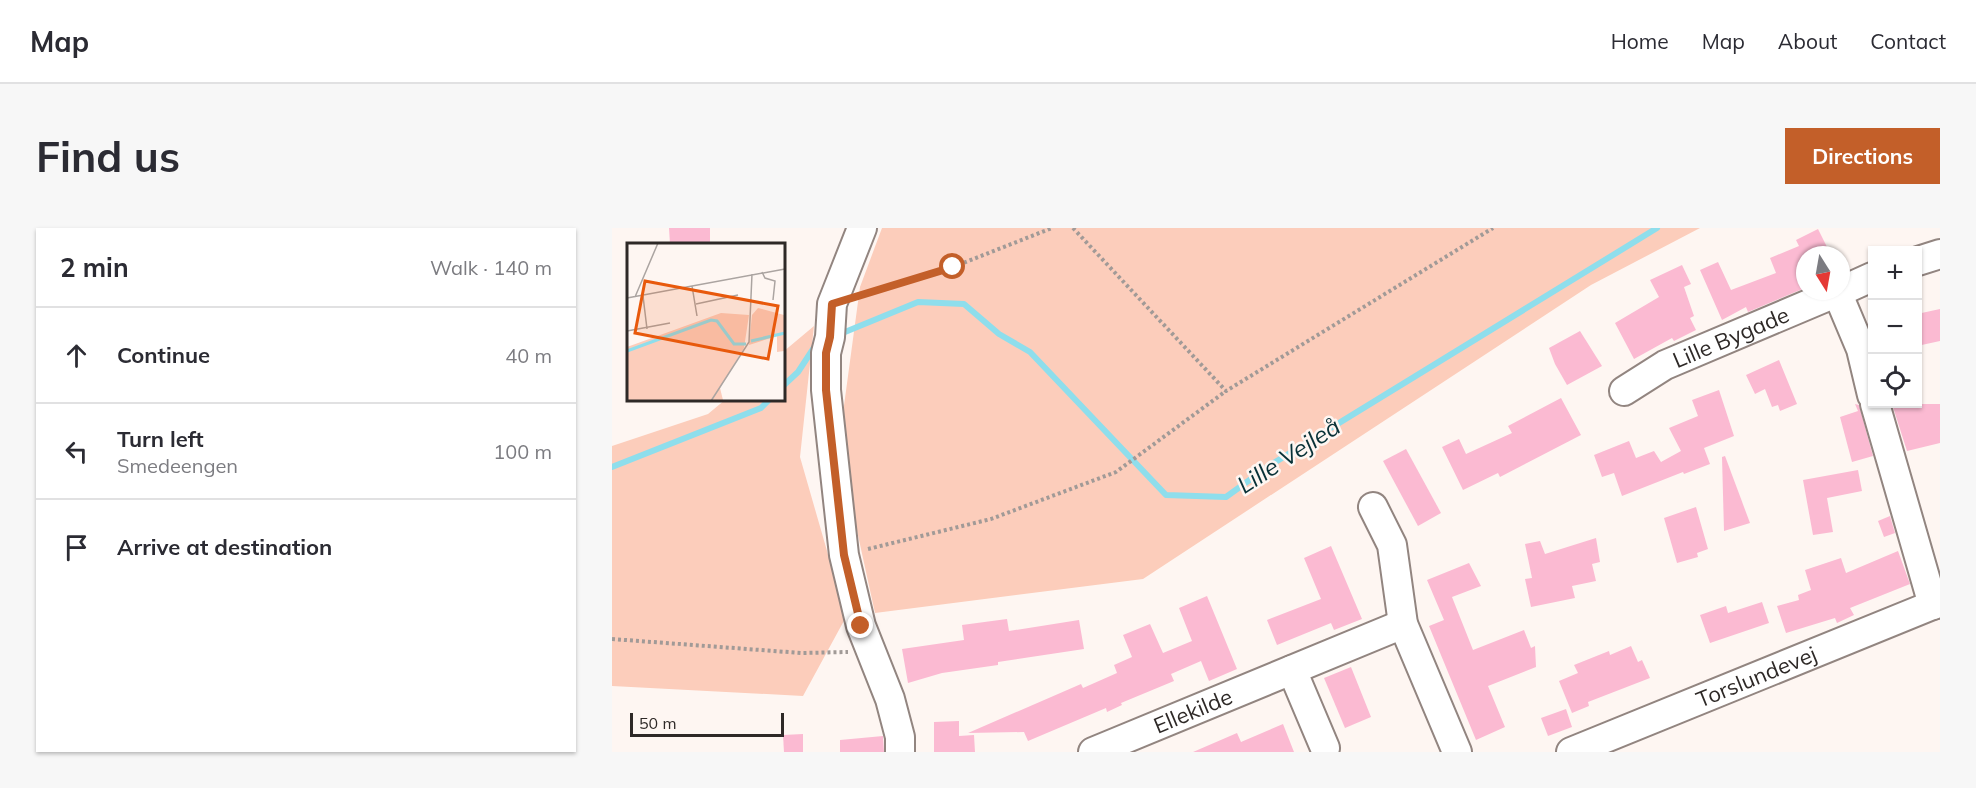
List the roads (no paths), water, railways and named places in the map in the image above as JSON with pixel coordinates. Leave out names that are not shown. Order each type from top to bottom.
[{"type":"street","points":[[862,228],[832,304],[830,337],[826,353],[826,390],[844,555],[861,626],[890,699],[900,737],[900,752]]},
{"type":"street","points":[[1922,259],[1940,254]]},
{"type":"street","name":"Lille Bygade","points":[[1850,286],[1868,279]]},
{"type":"street","name":"Lille Bygade","points":[[1624,391],[1665,365],[1818,300]]},
{"type":"street","points":[[1842,300],[1861,349],[1868,378]]},
{"type":"street","points":[[1876,408],[1937,603]]},
{"type":"street","points":[[1373,507],[1392,545],[1403,624],[1457,752]]},
{"type":"street","name":"Torslundevej","points":[[1571,752],[1937,603]]},
{"type":"street","name":"Ellekilde","points":[[1093,752],[1403,624]]},
{"type":"street","points":[[1292,670],[1325,748]]},
{"type":"waterway","name":"Lille Vejleå","points":[[845,332],[918,302],[964,304],[999,334],[1030,352],[1166,495],[1226,497],[1269,466],[1657,228]]},
{"type":"waterway","name":"Lille Vejleå","points":[[784,385],[798,372],[815,346]]},
{"type":"waterway","name":"Lille Vejleå","points":[[612,467],[761,408],[769,400]]}]
